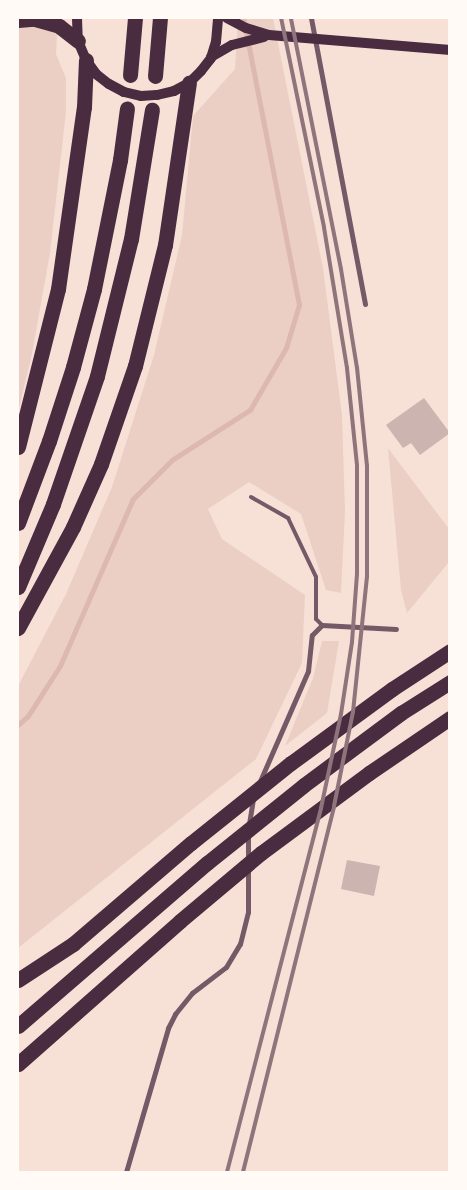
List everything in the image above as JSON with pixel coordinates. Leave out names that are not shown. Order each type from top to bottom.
[{"type":"highway","points":[[18,20],[38,18],[59,26],[78,41]]},
{"type":"highway","points":[[130,75],[135,18]]},
{"type":"highway","points":[[155,76],[160,18]]},
{"type":"highway","points":[[18,447],[58,289],[84,107],[86,60]]},
{"type":"highway","points":[[18,628],[77,518],[101,464],[135,366],[165,245],[189,83]]},
{"type":"highway","points":[[18,523],[49,441],[73,367],[91,298],[111,204],[127,108]]},
{"type":"highway","points":[[18,588],[53,504],[96,376],[131,239],[152,110]]},
{"type":"highway","points":[[18,980],[73,944],[191,843],[299,757],[392,689],[450,651]]},
{"type":"highway","points":[[18,1026],[208,863],[304,785],[401,713],[450,682]]},
{"type":"highway","points":[[18,1064],[180,921],[261,853],[369,773],[450,718]]},
{"type":"highway","points":[[18,968],[37,958],[148,879]]},
{"type":"main road","points":[[77,18],[78,41],[86,60],[96,74],[124,92],[141,96],[158,95],[174,91],[189,83],[201,72],[210,58],[216,42],[218,18]]},
{"type":"main road","points":[[227,18],[257,33],[450,50]]},
{"type":"main road","points":[[210,58],[243,40],[280,36]]},
{"type":"street","points":[[311,18],[365,304]]},
{"type":"street","points":[[126,1172],[168,1028],[175,1014],[192,993],[226,967],[240,944],[248,912],[247,843],[252,802],[308,671],[312,634],[322,625],[396,629]]},
{"type":"lane","points":[[251,497],[288,518],[316,577],[316,619],[322,625]]},
{"type":"shaded area","points":[[18,18],[58,18],[56,54],[66,78],[66,112],[50,253],[32,354],[18,413]]},
{"type":"shaded area","points":[[238,18],[273,18],[323,268],[342,415],[345,511],[341,593],[326,590],[301,514],[249,482],[208,509],[222,539],[305,595],[302,663],[256,759],[18,948],[18,686],[66,594],[112,487],[154,355],[182,235],[193,116],[235,69]]},
{"type":"shaded area","points":[[388,448],[449,529],[449,562],[407,613],[401,590]]},
{"type":"shaded area","points":[[322,641],[339,641],[327,713],[285,746],[313,678]]},
{"type":"building","points":[[424,398],[450,433],[420,455],[411,443],[403,448],[386,425]]},
{"type":"building","points":[[347,860],[380,866],[374,896],[341,889]]},
{"type":"waterway","points":[[18,725],[28,716],[60,666],[133,499],[172,460],[250,410],[286,348],[299,305],[243,18]]},
{"type":"railway","points":[[227,1172],[321,808],[341,714],[352,642],[357,574],[357,465],[347,368],[324,227],[281,18]]},
{"type":"railway","points":[[243,1172],[334,806],[353,712],[367,576],[367,466],[357,368],[341,269],[291,18]]}]
